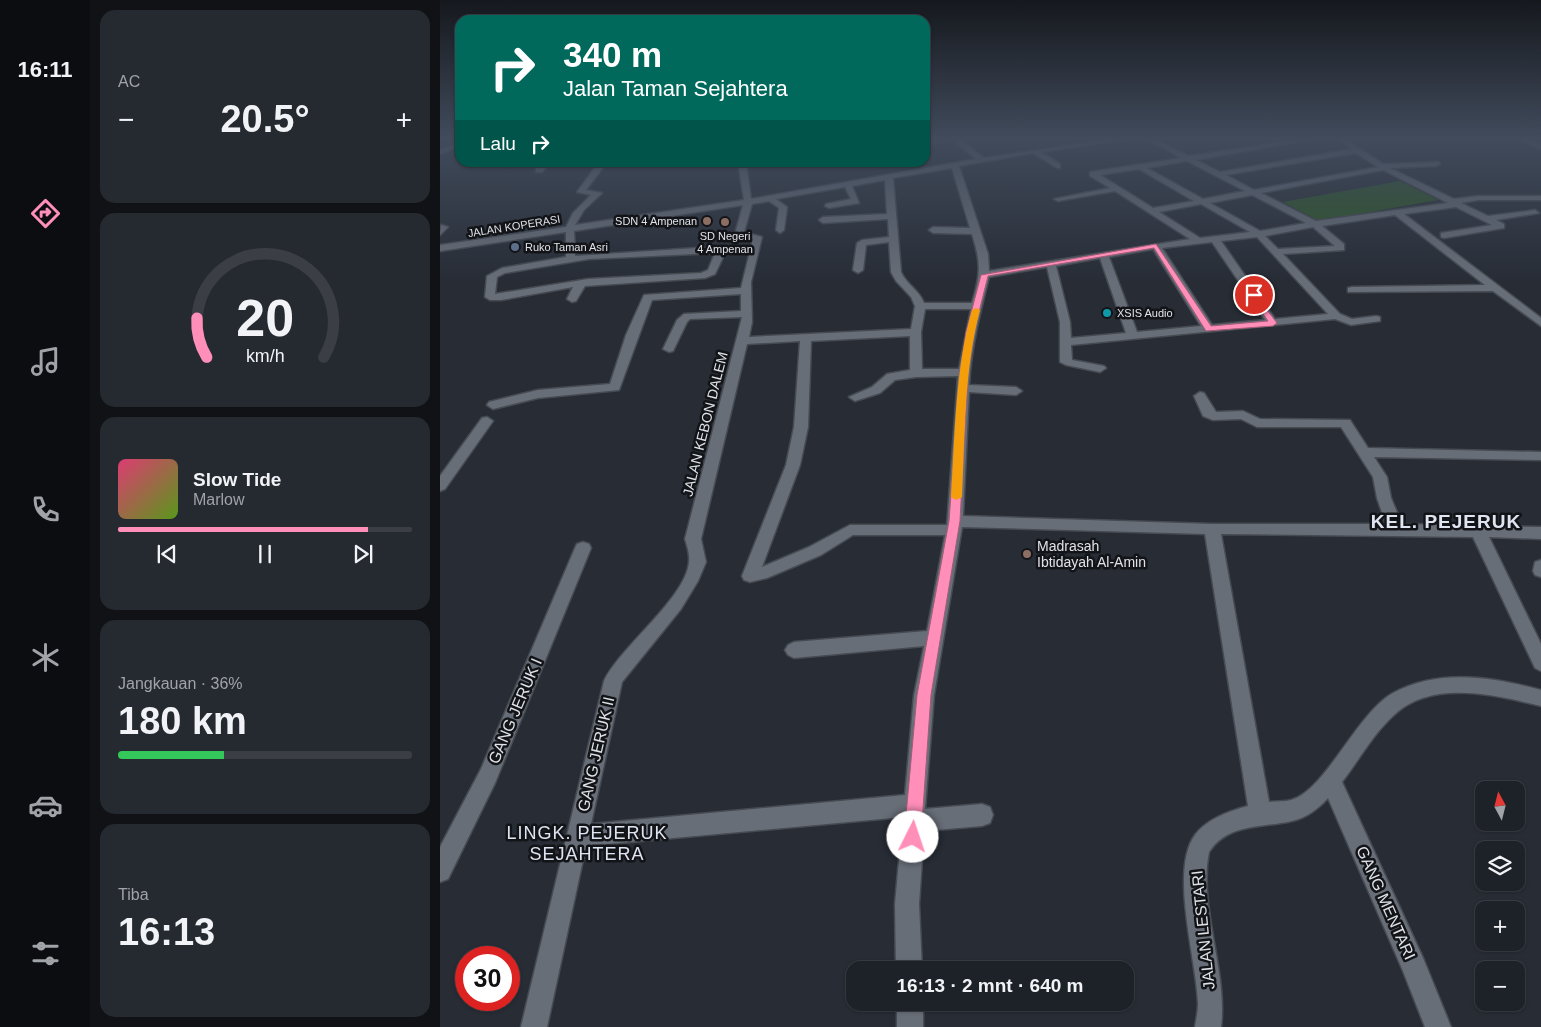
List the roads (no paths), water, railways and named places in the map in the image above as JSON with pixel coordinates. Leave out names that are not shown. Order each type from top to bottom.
[{"type":"street","points":[[571,259],[569,229],[573,216],[598,193],[581,192],[585,187]]},
{"type":"street","points":[[744,187],[748,202]]},
{"type":"street","name":"JALAN KOPERASI","points":[[440,248],[836,187]]},
{"type":"street","points":[[829,206],[856,201],[849,187]]},
{"type":"street","points":[[889,187],[896,272],[899,279],[916,296],[920,306],[916,332],[916,373]]},
{"type":"street","points":[[909,961],[908,904],[924,695],[954,526],[964,372],[970,332],[985,275],[984,260],[962,187]]},
{"type":"street","points":[[1113,187],[1198,240]]},
{"type":"street","points":[[1176,187],[1259,234],[1336,316],[1352,322],[1376,319]]},
{"type":"street","points":[[1245,187],[1315,224],[1341,246],[1340,248],[1277,252]]},
{"type":"street","points":[[1151,211],[1275,187]]},
{"type":"street","points":[[1422,187],[1488,219],[1500,227],[1444,235]]},
{"type":"street","points":[[1058,199],[1116,189]]},
{"type":"street","points":[[770,198],[774,204],[783,207],[780,230]]},
{"type":"street","points":[[985,275],[1156,246],[1259,234],[1478,198],[1541,198]]},
{"type":"street","name":"JALAN KEBON DALEM","points":[[697,564],[697,551],[693,539],[742,341],[747,314],[746,291],[758,237],[739,235],[748,202]]},
{"type":"street","points":[[1396,212],[1541,323]]},
{"type":"street","points":[[1488,219],[1535,213]]},
{"type":"street","points":[[823,220],[891,216]]},
{"type":"street","points":[[933,230],[976,230]]},
{"type":"street","points":[[858,270],[862,243],[892,239]]},
{"type":"street","points":[[1215,239],[1273,323]]},
{"type":"street","points":[[1156,246],[1209,329]]},
{"type":"street","points":[[712,250],[717,250],[720,253],[712,272],[705,276],[581,283],[501,297],[490,296],[492,276],[498,272],[571,259],[712,250]]},
{"type":"street","points":[[1104,255],[1133,336]]},
{"type":"street","points":[[1051,263],[1064,319],[1066,360],[1068,364],[1100,368]]},
{"type":"street","points":[[572,299],[581,283]]},
{"type":"street","points":[[1352,290],[1496,288]]},
{"type":"street","points":[[493,405],[538,394],[615,387],[625,362],[632,334],[648,297],[746,291]]},
{"type":"street","points":[[920,306],[977,306]]},
{"type":"street","points":[[669,349],[682,320],[688,316],[747,314]]},
{"type":"street","points":[[1066,342],[1336,316]]},
{"type":"street","points":[[742,341],[916,332]]},
{"type":"street","points":[[806,338],[801,427],[793,465],[750,576],[761,574],[815,550],[850,530],[954,526],[1396,529],[1541,533]]},
{"type":"street","points":[[855,397],[876,390],[891,378],[916,373],[964,372]]},
{"type":"street","points":[[963,388],[1016,392]]},
{"type":"street","points":[[1200,396],[1208,413],[1213,416],[1243,414],[1257,423],[1343,422],[1347,425],[1380,476],[1384,498],[1396,529]]},
{"type":"street","points":[[440,486],[471,446],[486,421]]},
{"type":"street","points":[[1365,452],[1541,456]]},
{"type":"street","points":[[1212,529],[1260,814]]},
{"type":"street","points":[[1479,532],[1541,663]]},
{"type":"street","name":"GANG JERUK I","points":[[440,871],[488,776],[583,548]]},
{"type":"street","name":"GANG JERUK II","points":[[534,1027],[540,1012],[577,836],[613,681],[673,606],[697,564]]},
{"type":"street","points":[[1541,566],[1541,571]]},
{"type":"street","points":[[794,650],[934,638]]},
{"type":"street","name":"JALAN LESTARI","points":[[1208,1027],[1211,1005],[1195,875],[1198,850],[1206,836],[1226,824],[1260,814],[1298,808],[1331,780],[1375,720],[1400,699],[1431,689],[1465,685],[1516,691],[1541,698]]},
{"type":"street","name":"GANG MENTARI","points":[[1331,780],[1414,967],[1438,1027]]},
{"type":"street","points":[[577,836],[915,813],[982,815]]},
{"type":"street","points":[[910,1011],[910,1027]]},
{"type":"place","name":"SDN 4 Ampenan","points":[[707,221]]},
{"type":"place","name":"SD Negeri 4 Ampenan","points":[[725,222]]},
{"type":"place","name":"Ruko Taman Asri","points":[[515,247]]},
{"type":"place","name":"XSIS Audio","points":[[1107,313]]},
{"type":"place","name":"Madrasah Ibtidayah Al-Amin","points":[[1027,554]]},
{"type":"district","name":"KEL. PEJERUK","points":[[1446,521]]},
{"type":"district","name":"LINGK. PEJERUK SEJAHTERA","points":[[587,843]]}]
